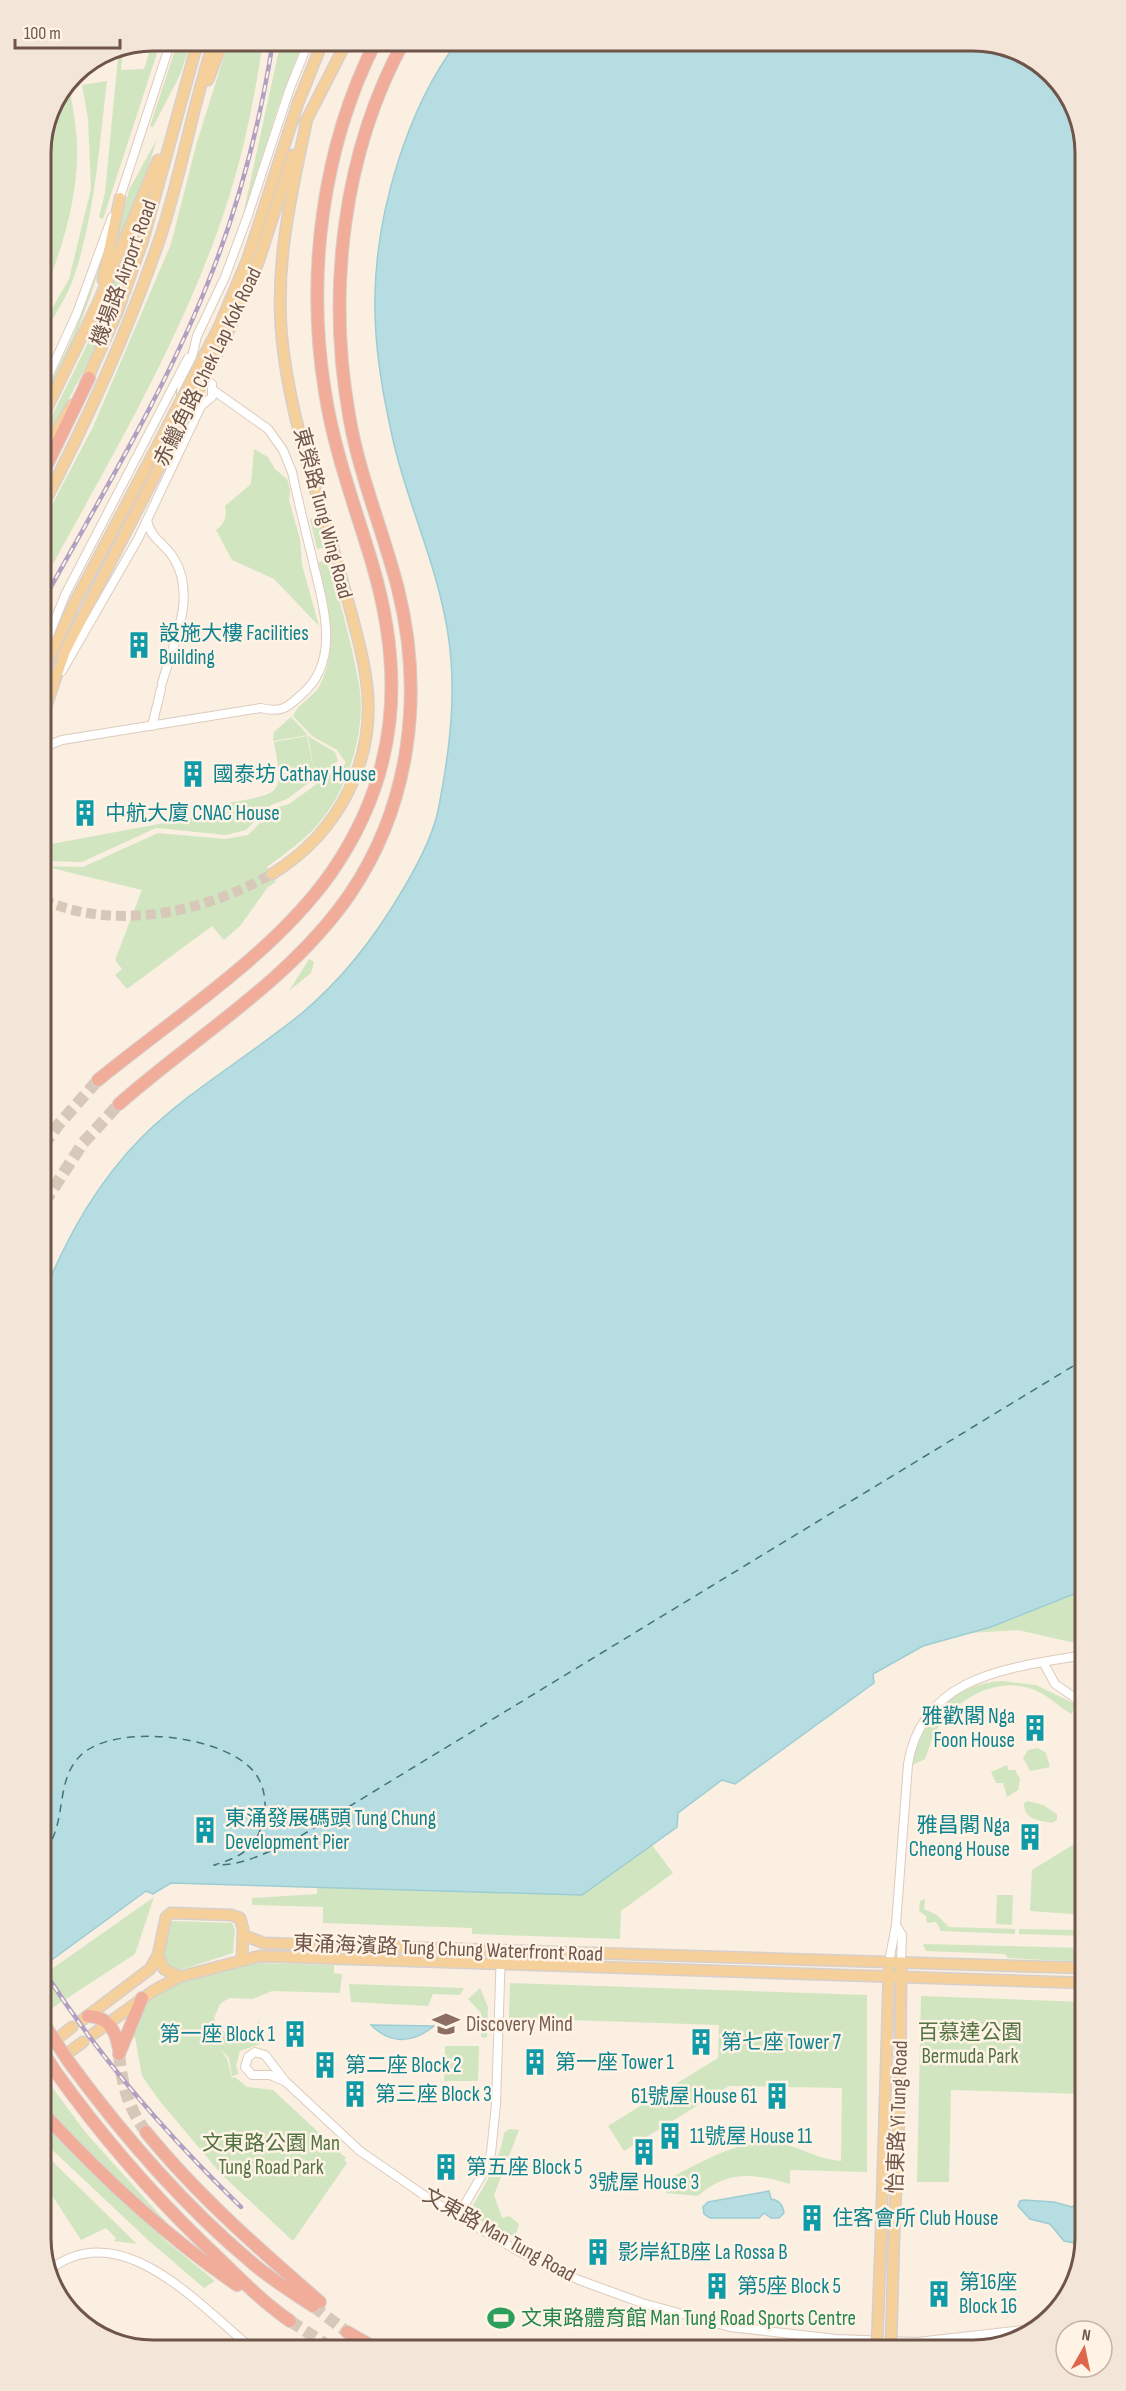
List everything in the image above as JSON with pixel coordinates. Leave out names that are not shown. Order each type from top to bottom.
[{"type":"highway","points":[[98,1080],[243,964],[297,915],[333,871],[356,833],[383,762],[392,706],[391,648],[379,588],[330,420],[321,365],[318,309],[319,253],[331,171],[351,99],[371,51]]},
{"type":"highway","points":[[119,1104],[162,1066],[273,978],[314,940],[360,878],[378,846],[396,800],[410,734],[410,657],[398,586],[361,468],[349,416],[342,360],[339,304],[346,220],[359,158],[379,95],[399,51]]},
{"type":"highway","name":"機場路 Airport Road","points":[[51,458],[89,378]]},
{"type":"highway","points":[[80,2021],[98,2017],[108,2023],[116,2034],[119,2053],[142,1998]]},
{"type":"highway","points":[[51,2033],[70,2056],[128,2139],[208,2223],[251,2262],[317,2304],[210,2202],[146,2132]]},
{"type":"highway","points":[[51,2065],[122,2159],[181,2222],[260,2300]]},
{"type":"highway","points":[[51,2122],[81,2155],[187,2250],[290,2321]]},
{"type":"highway","points":[[350,2330],[364,2340]]},
{"type":"main road","name":"機場路 Airport Road","points":[[89,378],[117,313],[143,240],[195,51]]},
{"type":"main road","name":"機場路 Airport Road","points":[[51,489],[107,377],[136,306],[162,233],[211,51]]},
{"type":"main road","points":[[196,109],[219,51]]},
{"type":"main road","name":"赤鱲角路 Chek Lap Kok Road","points":[[224,329],[297,103],[318,51]]},
{"type":"main road","name":"赤鱲角路 Chek Lap Kok Road","points":[[51,689],[65,651],[165,444],[258,263],[307,119],[342,51]]},
{"type":"main road","points":[[51,401],[98,303],[142,202],[178,110]]},
{"type":"main road","name":"東榮路 Tung Wing Road","points":[[272,874],[308,848],[341,807],[360,763],[369,714],[361,652],[295,411],[282,346],[279,298],[282,254],[307,119]]},
{"type":"main road","points":[[98,303],[120,198]]},
{"type":"main road","points":[[51,441],[89,378]]},
{"type":"main road","name":"赤鱲角路 Chek Lap Kok Road","points":[[51,654],[73,606],[165,444]]},
{"type":"main road","points":[[62,2036],[114,1994],[147,1973],[158,1954],[166,1917],[171,1913],[236,1916],[242,1921],[242,1959]]},
{"type":"main road","name":"東涌海濱路 Tung Chung Waterfront Road","points":[[243,1935],[264,1944],[1075,1968]]},
{"type":"main road","points":[[158,1954],[164,1969],[178,1977]]},
{"type":"main road","name":"東涌海濱路 Tung Chung Waterfront Road","points":[[70,2056],[87,2039],[142,1998],[178,1977],[242,1959],[280,1956],[1075,1983]]},
{"type":"main road","name":"怡東路 Yi Tung Road","points":[[891,2340],[900,2092],[895,1963]]},
{"type":"main road","name":"怡東路 Yi Tung Road","points":[[878,2340],[881,2235],[895,1976]]},
{"type":"street","name":"機場路 Airport Road","points":[[51,370],[77,313],[120,198],[167,51]]},
{"type":"street","points":[[160,416],[181,394],[197,336],[225,277],[305,51]]},
{"type":"street","points":[[197,336],[199,375]]},
{"type":"street","points":[[51,631],[63,601],[192,354]]},
{"type":"street","points":[[51,744],[55,741],[261,708],[275,711],[283,702],[302,695],[316,681],[327,635],[323,603],[292,472],[275,437],[258,420],[213,390],[209,380],[199,375],[187,378]]},
{"type":"street","points":[[52,686],[138,539],[213,390]]},
{"type":"street","points":[[181,394],[191,405],[229,402]]},
{"type":"street","points":[[147,520],[150,532],[174,558],[181,572],[185,590],[184,605],[152,726]]},
{"type":"street","points":[[138,539],[149,538],[158,541]]},
{"type":"street","name":"怡東路 Yi Tung Road","points":[[895,1963],[902,1935],[896,1925],[908,1764],[919,1728],[940,1701],[971,1681],[1003,1670],[1075,1657]]},
{"type":"street","points":[[1043,1662],[1055,1684],[1075,1698]]},
{"type":"street","points":[[458,2216],[486,2168],[491,2153],[501,1950]]},
{"type":"street","name":"文東路 Man Tung Road","points":[[286,2082],[270,2075],[255,2076],[249,2073],[245,2067],[248,2057],[255,2052],[265,2055],[286,2082],[360,2151],[458,2216],[518,2251],[579,2280],[642,2303],[730,2328],[863,2340]]},
{"type":"street","points":[[55,2266],[70,2256],[84,2253],[105,2253],[136,2260],[173,2283],[241,2340]]},
{"type":"street","name":"文東路 Man Tung Road","points":[[934,2340],[1014,2331]]},
{"type":"green space","points":[[150,51],[158,51],[103,219],[99,217],[105,193],[118,58],[122,56],[121,70],[144,69]]},
{"type":"green space","points":[[175,51],[188,51],[180,75],[153,127],[150,126]]},
{"type":"green space","points":[[226,51],[261,51],[245,137],[233,184],[200,276],[137,410],[51,568],[51,507],[93,427],[171,244],[197,142]]},
{"type":"green space","points":[[279,51],[299,51],[279,104],[241,224]]},
{"type":"green space","points":[[107,81],[87,229],[74,277],[51,321],[51,310],[69,279],[91,189],[88,119],[82,85]]},
{"type":"green space","points":[[70,94],[77,151],[76,172],[74,194],[51,274],[51,147],[54,127]]},
{"type":"green space","points":[[157,139],[139,196],[113,253],[129,190]]},
{"type":"green space","points":[[155,178],[142,228],[123,281],[94,349],[51,431],[51,418],[85,349]]},
{"type":"green space","points":[[103,258],[75,336],[51,391],[51,382],[72,338]]},
{"type":"green space","points":[[254,449],[268,457],[275,469],[287,479],[290,490],[289,500],[300,539],[302,565],[319,626],[274,579],[232,560],[216,530],[225,520],[225,506],[251,484]]},
{"type":"green space","points":[[320,517],[327,547],[317,549],[310,519]]},
{"type":"green space","points":[[329,560],[353,654],[361,700],[359,732],[345,780],[330,808],[317,825],[302,840],[267,867],[276,882],[268,887],[240,926],[224,940],[212,926],[127,989],[115,975],[122,969],[115,960],[142,890],[51,866],[83,867],[158,833],[225,839],[248,835],[275,808],[289,804],[346,763],[337,750],[312,736],[293,716],[320,685],[330,655],[328,608],[318,562]]},
{"type":"green space","points":[[291,717],[311,738],[335,752],[338,761],[287,799],[271,805],[246,830],[226,835],[156,828],[82,862],[51,861],[51,844],[229,811],[228,803],[268,794],[275,789],[278,783],[274,742],[307,736],[314,772],[308,735],[273,741],[274,732]]},
{"type":"green space","points":[[309,959],[314,962],[311,973],[289,991]]},
{"type":"green space","points":[[1075,1593],[1075,1643],[1018,1630],[970,1633]]},
{"type":"green space","points":[[1001,1681],[1036,1685],[1075,1704],[1075,1708],[1071,1714],[1048,1697],[1032,1689],[1019,1686],[992,1688],[978,1693],[955,1708],[937,1729],[925,1759],[912,1765],[923,1732],[942,1706],[968,1689]]},
{"type":"green space","points":[[1038,1748],[1046,1753],[1050,1767],[1030,1771],[1023,1758],[1028,1750]]},
{"type":"green space","points":[[1007,1765],[1008,1770],[1015,1770],[1020,1779],[1018,1790],[1007,1797],[1003,1783],[996,1783],[991,1772]]},
{"type":"green space","points":[[1028,1801],[1043,1805],[1057,1814],[1057,1820],[1052,1823],[1029,1816],[1024,1803]]},
{"type":"green space","points":[[1075,1844],[1075,1914],[1030,1911],[1032,1870]]},
{"type":"green space","points":[[652,1845],[673,1873],[621,1911],[620,1939],[472,1934],[472,1928],[323,1923],[323,1907],[252,1905],[252,1898],[317,1894],[317,1887],[582,1895]]},
{"type":"green space","points":[[997,1895],[1013,1895],[1012,1925],[996,1924]]},
{"type":"green space","points":[[154,1897],[135,1954],[51,2009],[51,1969]]},
{"type":"green space","points":[[925,1899],[924,1909],[937,1915],[949,1927],[1015,1929],[1015,1934],[941,1931],[936,1922],[927,1923],[926,1916],[919,1911],[920,1901]]},
{"type":"green space","points":[[170,1922],[232,1923],[235,1929],[233,1953],[180,1970],[171,1970],[162,1957]]},
{"type":"green space","points":[[1019,1929],[1075,1930],[1075,1936],[1019,1934]]},
{"type":"green space","points":[[923,1945],[1075,1948],[1075,1961],[1008,1958],[1005,1954],[926,1951]]},
{"type":"green space","name":"文東路公園 Man Tung Road Park","points":[[259,1963],[334,1965],[334,1973],[342,1974],[340,1993],[272,1991],[253,1999],[229,1998],[220,2004],[214,2018],[217,2027],[235,2039],[252,2034],[259,2020],[260,2044],[240,2051],[236,2066],[239,2074],[232,2076],[229,2058],[220,2049],[227,2059],[232,2078],[235,2077],[247,2087],[273,2090],[346,2158],[344,2160],[347,2163],[293,2241],[221,2174],[159,2100],[142,2076],[135,2037],[128,2041],[139,2011],[162,1992],[195,1978]]},
{"type":"green space","points":[[510,1983],[867,1995],[867,2172],[790,2170],[790,2184],[753,2176],[741,2176],[720,2182],[698,2196],[666,2193],[668,2179],[711,2157],[756,2143],[787,2145],[820,2157],[841,2161],[842,2088],[729,2086],[624,2151],[608,2126],[718,2058],[719,2025],[509,2018]]},
{"type":"green space","points":[[349,1984],[464,1988],[460,1995],[433,1994],[428,2006],[351,2002]]},
{"type":"green space","points":[[480,1988],[488,2007],[487,2038],[481,2037],[481,2013],[468,1999]]},
{"type":"green space","name":"百慕達公園 Bermuda Park","points":[[921,1996],[1075,2002],[1075,2094],[951,2090],[949,2182],[917,2182]]},
{"type":"green space","points":[[445,2046],[479,2046],[478,2081],[444,2081]]},
{"type":"green space","points":[[51,2086],[86,2133],[174,2231],[110,2174],[51,2114]]},
{"type":"green space","points":[[509,2129],[519,2130],[494,2195],[502,2218],[509,2216],[519,2224],[515,2237],[487,2225],[472,2214],[472,2207],[496,2162],[504,2133]]},
{"type":"green space","points":[[51,2131],[167,2242],[215,2281],[204,2288],[148,2240],[51,2149]]},
{"type":"green space","points":[[51,2160],[137,2244],[114,2241],[116,2238],[106,2228],[81,2240],[51,2194]]},
{"type":"water","points":[[451,51],[979,51],[1012,59],[1035,72],[1054,91],[1070,120],[1075,153],[1075,1594],[991,1627],[923,1646],[873,1674],[874,1683],[735,1784],[722,1780],[678,1813],[677,1827],[582,1895],[171,1883],[153,1894],[146,1891],[51,1960],[51,1277],[63,1250],[98,1190],[143,1136],[181,1103],[302,1013],[332,986],[358,956],[408,881],[437,817],[451,720],[451,655],[443,607],[429,555],[403,478],[390,426],[379,362],[375,297],[381,231],[388,197],[410,129],[440,68]]},
{"type":"water","points":[[371,2025],[434,2026],[418,2036],[394,2039]]},
{"type":"water","points":[[769,2191],[771,2199],[780,2203],[783,2208],[784,2213],[779,2218],[771,2218],[764,2213],[759,2218],[710,2218],[704,2214],[703,2207],[708,2202]]},
{"type":"water","points":[[1024,2200],[1054,2202],[1072,2207],[1075,2205],[1074,2243],[1064,2241],[1050,2224],[1030,2219],[1018,2206],[1020,2201]]},
{"type":"ferry route","points":[[51,1842],[57,1827],[67,1777],[81,1755],[98,1745],[145,1736],[199,1743],[223,1751],[243,1762],[260,1781],[264,1793],[265,1812],[259,1833],[244,1852],[214,1865],[237,1863],[279,1847],[299,1837],[1075,1365]]},
{"type":"tunnel","points":[[51,903],[72,910],[101,915],[130,916],[160,913],[218,899],[272,874]]},
{"type":"tunnel","points":[[51,1135],[98,1080]]},
{"type":"tunnel","points":[[51,1192],[83,1143],[119,1104]]},
{"type":"tunnel","points":[[119,2054],[127,2095],[146,2132]]},
{"type":"tunnel","points":[[313,2306],[347,2332]]},
{"type":"tunnel","points":[[290,2321],[319,2340]]},
{"type":"railway","points":[[51,587],[150,407],[190,326],[207,285],[239,195],[262,103],[271,51]]},
{"type":"railway","points":[[51,1982],[89,2037],[136,2096],[241,2207]]},
{"type":"place","name":"設施大樓 Facilities Building","points":[[139,645]]},
{"type":"place","name":"國泰坊 Cathay House","points":[[193,774]]},
{"type":"place","name":"中航大廈 CNAC House","points":[[85,813]]},
{"type":"place","name":"雅歡閣 Nga Foon House","points":[[1035,1728]]},
{"type":"place","name":"東涌發展碼頭 Tung Chung Development Pier","points":[[205,1830]]},
{"type":"place","name":"雅昌閣 Nga Cheong House","points":[[1030,1837]]},
{"type":"place","name":"Discovery Mind","points":[[446,2024]]},
{"type":"place","name":"第一座 Block 1","points":[[295,2034]]},
{"type":"place","name":"第七座 Tower 7","points":[[701,2042]]},
{"type":"place","name":"第一座 Tower 1","points":[[535,2062]]},
{"type":"place","name":"第二座 Block 2","points":[[325,2065]]},
{"type":"place","name":"第三座 Block 3","points":[[355,2094]]},
{"type":"place","name":"61號屋 House 61","points":[[777,2096]]},
{"type":"place","name":"11號屋 House 11","points":[[670,2136]]},
{"type":"place","name":"3號屋 House 3","points":[[644,2152]]},
{"type":"place","name":"第五座 Block 5","points":[[446,2167]]},
{"type":"place","name":"住客會所 Club House","points":[[812,2218]]},
{"type":"place","name":"影岸紅B座 La Rossa B","points":[[598,2252]]},
{"type":"place","name":"第5座 Block 5","points":[[717,2286]]},
{"type":"place","name":"第16座 Block 16","points":[[939,2294]]},
{"type":"place","name":"文東路體育館 Man Tung Road Sports Centre","points":[[501,2318]]}]
